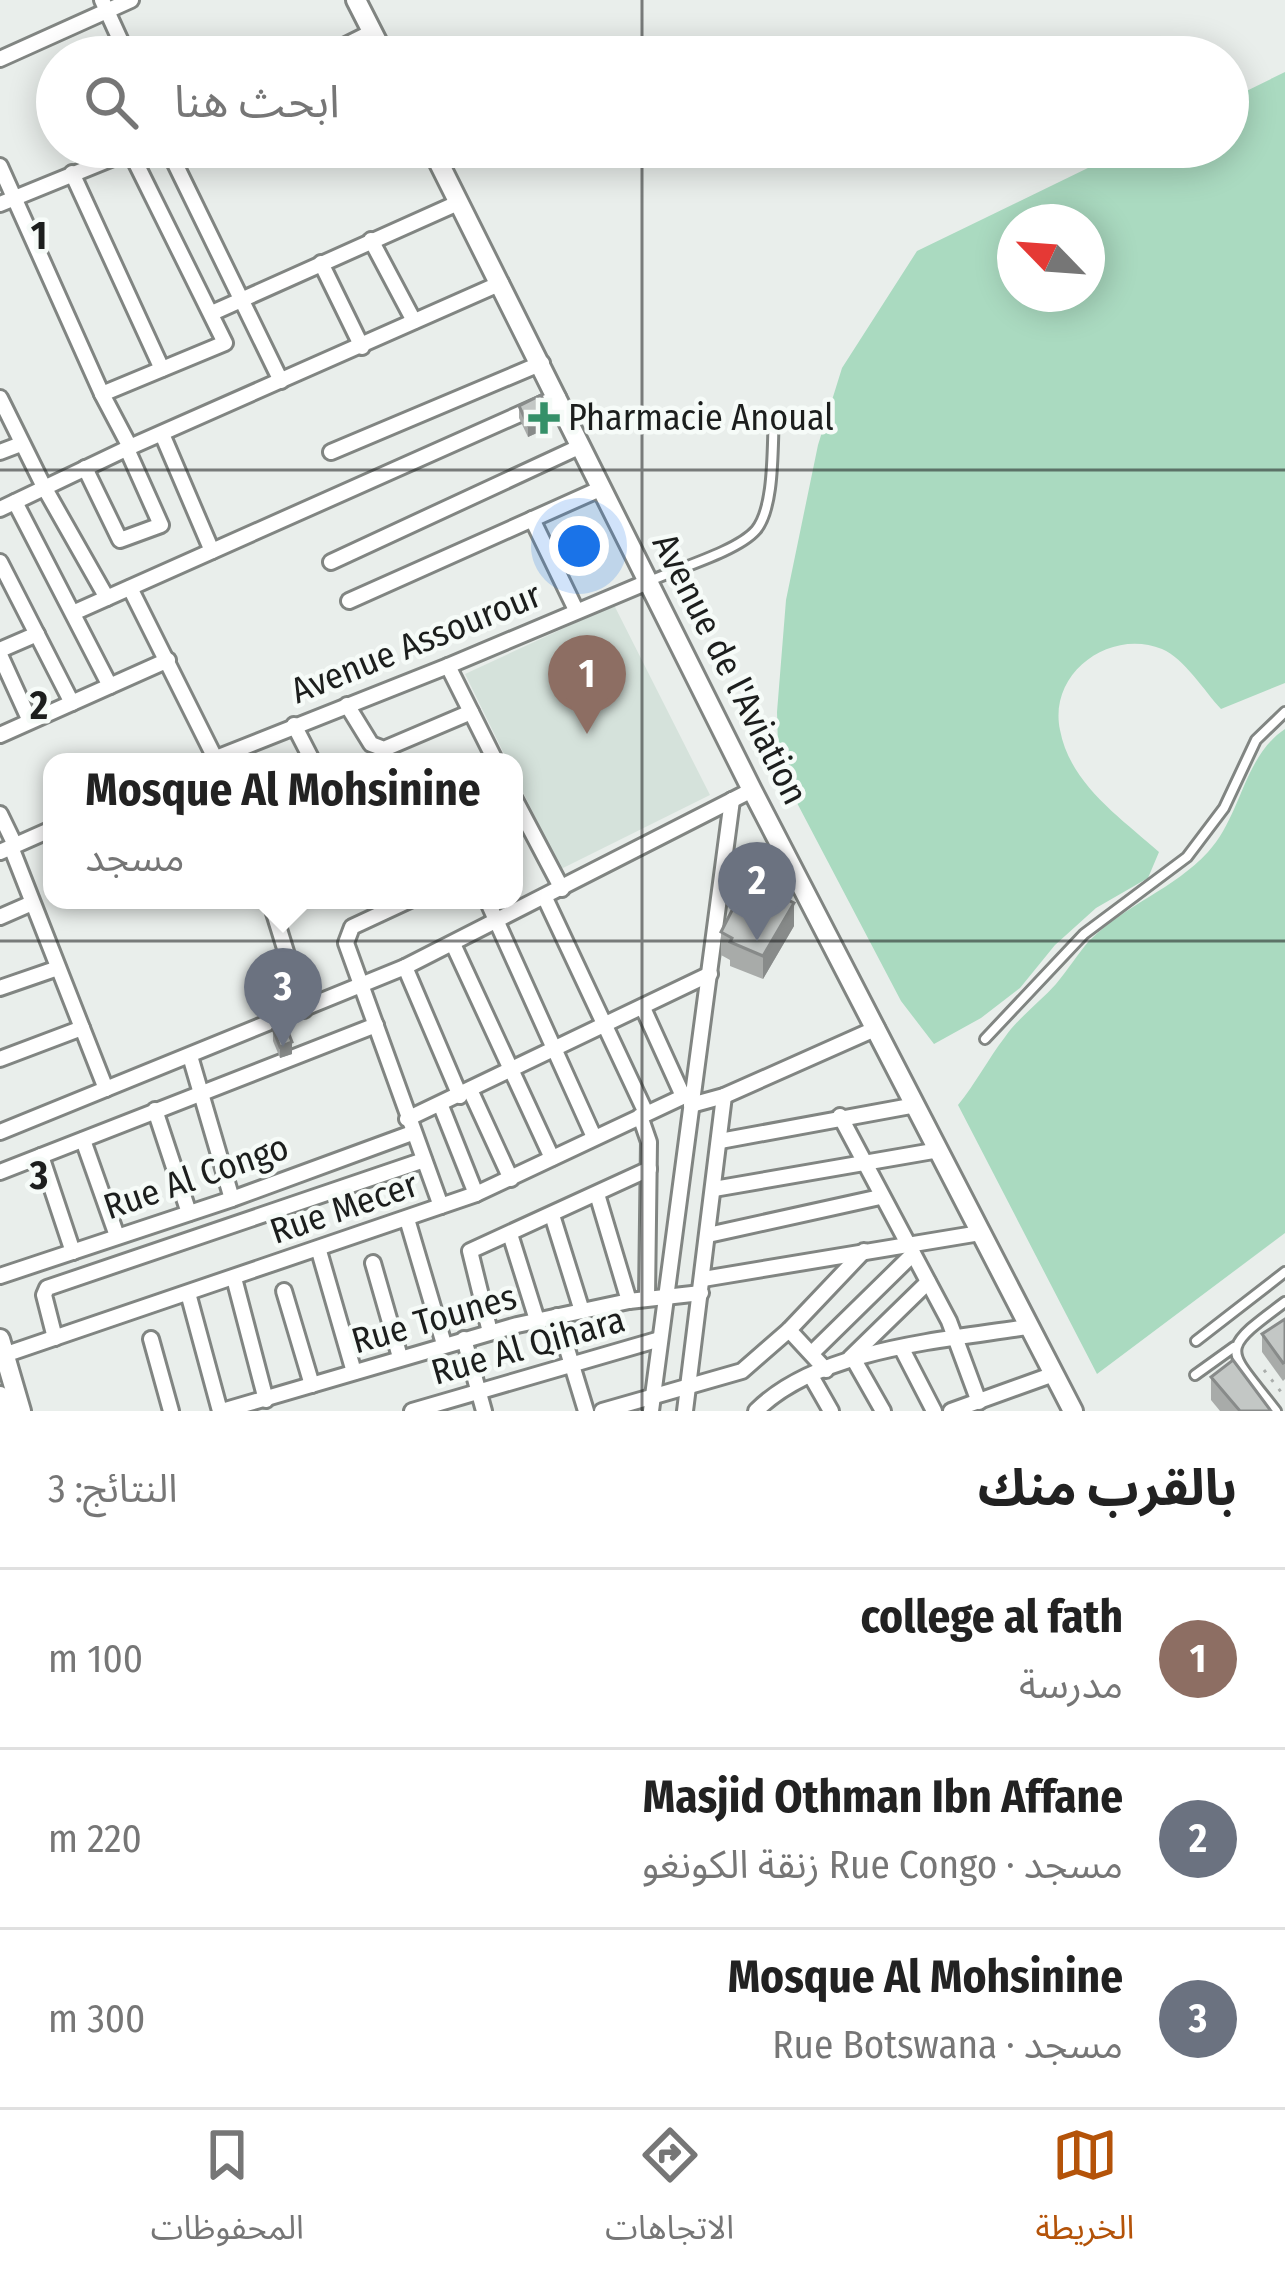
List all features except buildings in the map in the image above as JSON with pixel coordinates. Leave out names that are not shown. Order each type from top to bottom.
[{"type":"street","points":[[44,36],[105,6],[131,0]]},
{"type":"street","points":[[356,0],[374,36]]},
{"type":"street","points":[[105,6],[119,36]]},
{"type":"street","points":[[364,36],[372,32]]},
{"type":"street","points":[[0,58],[36,40]]},
{"type":"street","points":[[0,166],[8,201],[129,448],[161,525],[120,539],[85,468]]},
{"type":"street","points":[[8,201],[84,168]]},
{"type":"street","points":[[102,394],[225,344],[144,168]]},
{"type":"street","points":[[178,168],[281,381]]},
{"type":"street","name":"Avenue de l'Aviation","points":[[442,168],[752,790],[1073,1411]]},
{"type":"street","points":[[71,173],[162,369]]},
{"type":"street","points":[[212,313],[460,202]]},
{"type":"street","points":[[371,241],[414,321]]},
{"type":"street","points":[[321,263],[362,347]]},
{"type":"street","points":[[110,686],[8,506],[501,283]]},
{"type":"street","points":[[331,452],[542,363]]},
{"type":"street","points":[[73,614],[558,397]]},
{"type":"street","points":[[0,398],[44,488],[107,598]]},
{"type":"street","points":[[162,434],[212,551]]},
{"type":"street","points":[[0,452],[21,444]]},
{"type":"street","points":[[331,562],[581,446]]},
{"type":"street","points":[[349,601],[602,488]]},
{"type":"street","points":[[532,519],[576,610]]},
{"type":"street","points":[[0,562],[72,703]]},
{"type":"street","name":"Avenue Assourour","points":[[231,753],[650,581]]},
{"type":"street","points":[[130,588],[209,753]]},
{"type":"street","points":[[30,721],[0,653],[37,634]]},
{"type":"street","points":[[0,734],[168,660]]},
{"type":"street","points":[[448,666],[492,753]]},
{"type":"street","points":[[347,705],[371,744],[384,749],[471,712]]},
{"type":"street","points":[[294,725],[308,753]]},
{"type":"street","points":[[523,909],[752,790]]},
{"type":"street","points":[[652,1403],[732,800]]},
{"type":"street","points":[[0,814],[8,848],[106,1089]]},
{"type":"street","points":[[523,818],[562,889]]},
{"type":"street","points":[[8,848],[43,833]]},
{"type":"street","points":[[545,898],[608,1025],[643,1114],[649,1142],[647,1298]]},
{"type":"street","points":[[0,917],[32,903]]},
{"type":"street","points":[[273,909],[304,1010]]},
{"type":"street","points":[[393,909],[348,932],[346,944],[441,1206]]},
{"type":"street","points":[[491,909],[594,1137]]},
{"type":"street","points":[[0,1132],[362,986],[523,909]]},
{"type":"street","points":[[453,944],[552,1158]]},
{"type":"street","points":[[405,967],[465,1094],[512,1179]]},
{"type":"street","points":[[0,988],[58,968]]},
{"type":"street","name":"Rue Al Congo","points":[[0,1276],[232,1199],[409,1126],[512,1067],[710,974]]},
{"type":"street","points":[[643,1008],[689,1098]]},
{"type":"street","points":[[0,1172],[376,1025]]},
{"type":"street","points":[[0,1059],[82,1028]]},
{"type":"street","name":"Rue Mecer","points":[[2,1347],[55,1338],[476,1194],[643,1114],[689,1098],[724,1096],[878,1028]]},
{"type":"street","points":[[190,1056],[232,1199]]},
{"type":"street","points":[[685,1411],[724,1096]]},
{"type":"street","points":[[720,1141],[916,1105]]},
{"type":"street","points":[[442,1106],[476,1194]]},
{"type":"street","points":[[155,1110],[189,1213]]},
{"type":"street","points":[[840,1116],[949,1322],[952,1339],[986,1404]]},
{"type":"street","points":[[83,1140],[117,1236]]},
{"type":"street","points":[[714,1189],[939,1150]]},
{"type":"street","points":[[41,1156],[73,1252]]},
{"type":"street","points":[[55,1338],[44,1295],[47,1288],[424,1160]]},
{"type":"street","points":[[490,1333],[469,1253],[649,1169]]},
{"type":"street","points":[[597,1194],[629,1301]]},
{"type":"street","points":[[708,1234],[880,1197]]},
{"type":"street","points":[[551,1215],[582,1311]]},
{"type":"street","points":[[407,1219],[443,1344]]},
{"type":"street","name":"Rue Tounes","points":[[221,1411],[277,1402],[312,1385],[400,1357],[557,1316],[665,1298],[864,1251],[909,1249],[980,1233]]},
{"type":"street","points":[[510,1234],[537,1321]]},
{"type":"street","points":[[814,1352],[909,1249]]},
{"type":"street","points":[[319,1251],[354,1372]]},
{"type":"street","points":[[602,1411],[652,1403],[689,1387],[734,1376],[789,1330],[864,1251]]},
{"type":"street","points":[[373,1263],[400,1357]]},
{"type":"street","points":[[234,1278],[277,1402]]},
{"type":"street","points":[[850,1361],[928,1282]]},
{"type":"street","points":[[284,1292],[312,1385]]},
{"type":"street","points":[[188,1293],[221,1411]]},
{"type":"street","points":[[557,1316],[586,1411]]},
{"type":"street","points":[[756,1411],[774,1395],[850,1361],[1028,1327]]},
{"type":"street","points":[[789,1330],[814,1352],[831,1411]]},
{"type":"street","points":[[151,1339],[171,1411]]},
{"type":"street","points":[[464,1339],[484,1411]]},
{"type":"street","name":"Rue Al Qihara","points":[[412,1411],[660,1339]]},
{"type":"street","points":[[2,1347],[6,1407]]},
{"type":"street","points":[[902,1349],[934,1411]]},
{"type":"street","points":[[850,1361],[883,1411]]},
{"type":"street","points":[[951,1411],[986,1404],[1054,1374]]},
{"type":"street","points":[[774,1395],[781,1411]]},
{"type":"lane","points":[[650,581],[735,544],[757,529],[767,504],[774,416]]},
{"type":"lane","points":[[985,1039],[1084,934],[1187,857],[1224,808],[1256,740],[1285,712]]},
{"type":"lane","points":[[1196,1341],[1285,1273]]},
{"type":"lane","points":[[1195,1375],[1285,1302]]},
{"type":"lane","points":[[1235,1346],[1237,1359],[1276,1411]]},
{"type":"path","points":[[1264,1370],[1285,1397]]},
{"type":"shaded area","points":[[614,605],[710,795],[561,869],[523,792],[523,753],[504,753],[465,674]]},
{"type":"green space","points":[[1285,72],[1285,683],[1221,709],[1178,660],[1142,644],[1104,650],[1073,674],[1059,709],[1060,730],[1074,767],[1099,798],[1159,852],[1148,878],[1096,908],[1055,945],[1020,988],[981,1018],[934,1044],[901,1001],[786,782],[778,746],[786,600],[818,445],[842,368],[917,251],[997,212],[997,312],[1105,312],[1105,204],[1014,204],[1088,168],[1249,168],[1249,90]]},
{"type":"green space","points":[[1285,729],[1285,1233],[1097,1374],[958,1105],[1011,1030],[1090,940],[1208,852],[1260,755]]},
{"type":"place","name":"Pharmacie Anoual","points":[[544,418]]},
{"type":"place","name":"college al fath","points":[[587,734]]},
{"type":"place","name":"Masjid Othman Ibn Affane","points":[[757,941]]},
{"type":"place","name":"Mosque Al Mohsinine","points":[[283,1047]]}]
